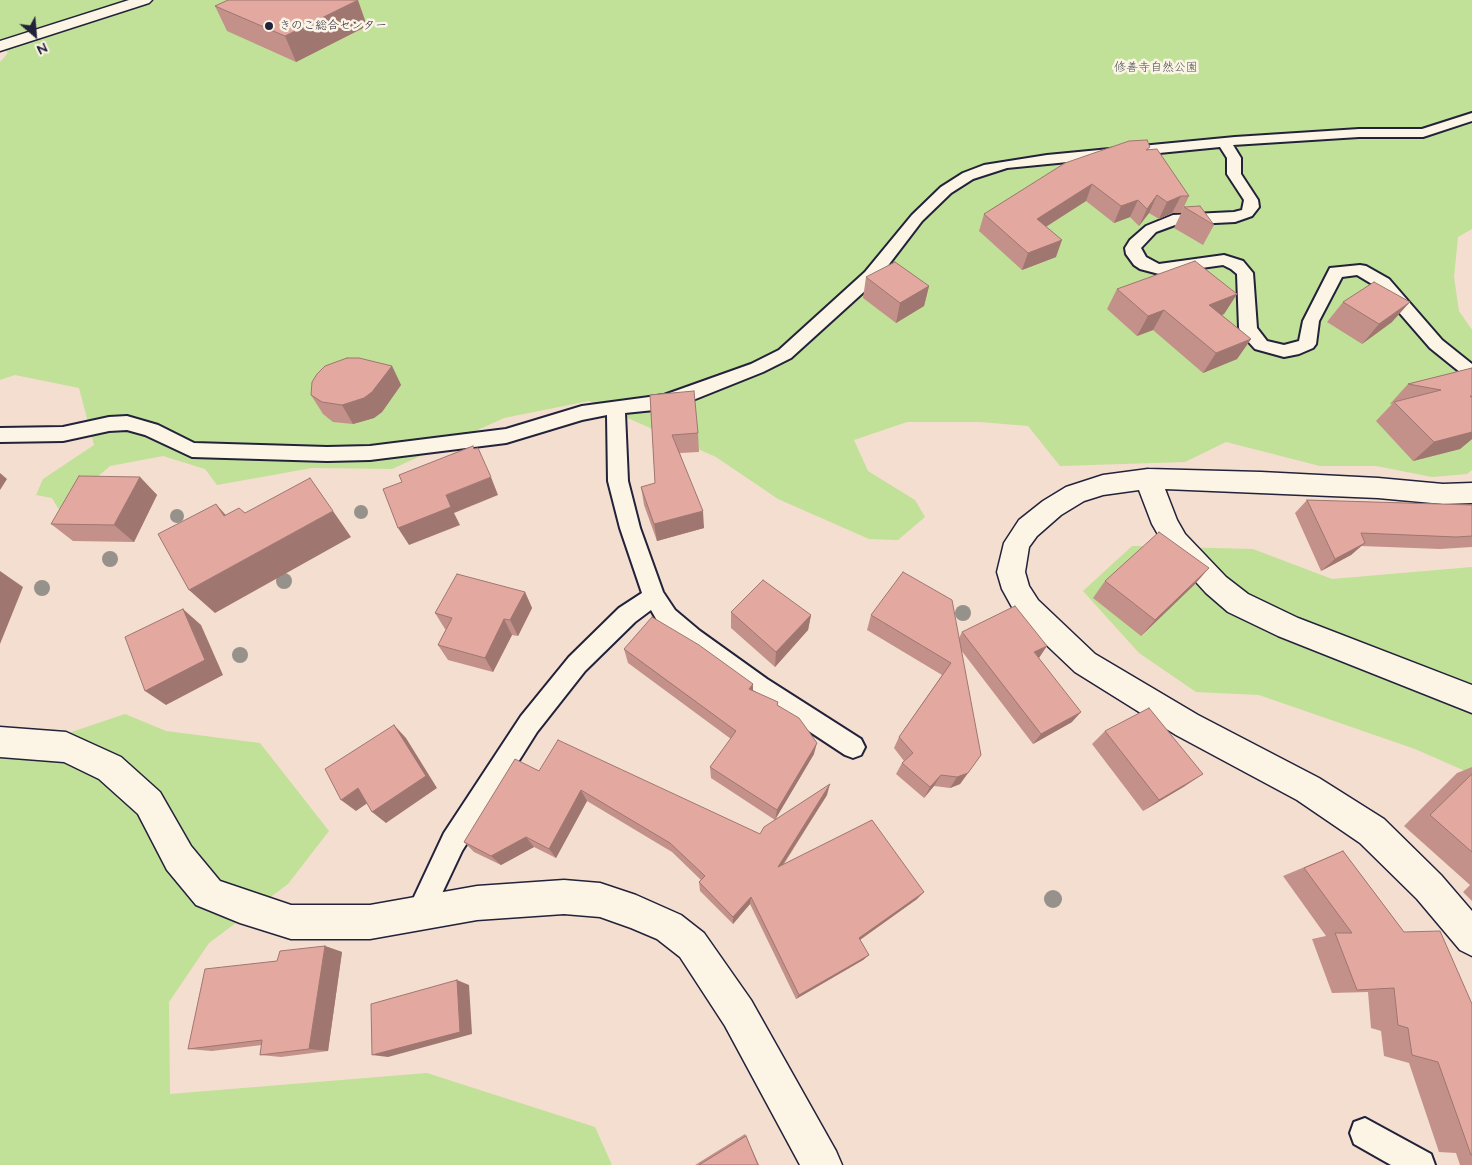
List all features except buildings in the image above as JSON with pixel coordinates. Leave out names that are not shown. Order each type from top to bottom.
[{"type":"street","points":[[0,46],[144,0]]},
{"type":"street","points":[[1472,493],[1443,494],[1378,488],[1261,482],[1148,480],[1103,485],[1075,494],[1052,508],[1028,528],[1017,542],[1013,556],[1012,572],[1016,589],[1028,609],[1086,663],[1187,725],[1308,789],[1372,831],[1429,886],[1472,938]]},
{"type":"street","points":[[1148,480],[1164,524],[1176,542],[1216,585],[1238,603],[1288,626],[1472,699]]},
{"type":"street","points":[[0,742],[66,747],[110,768],[149,803],[179,858],[208,893],[240,906],[291,922],[370,922],[476,902],[564,897],[600,900],[636,912],[670,927],[692,945],[738,1013],[822,1165]]},
{"type":"lane","points":[[0,435],[63,434],[110,424],[126,423],[151,430],[192,450],[327,454],[370,453],[506,436],[582,413],[664,402],[757,368],[785,354],[871,276],[917,218],[946,190],[968,176],[1007,164],[1224,142],[1359,133],[1423,133],[1472,117]]},
{"type":"lane","points":[[1224,142],[1234,158],[1234,174],[1250,200],[1251,207],[1248,213],[1235,217],[1173,220],[1157,226],[1141,238],[1133,248],[1134,254],[1140,261],[1159,269],[1224,260],[1238,265],[1245,273],[1248,328],[1261,345],[1284,351],[1293,350],[1307,344],[1311,321],[1336,272],[1360,270],[1383,283],[1436,344],[1472,373]]},
{"type":"lane","points":[[616,408],[618,481],[630,528],[654,596],[668,617],[692,638],[759,686],[853,747]]},
{"type":"lane","points":[[419,914],[453,842],[530,724],[577,664],[627,616],[654,596]]},
{"type":"lane","points":[[1365,1133],[1420,1165]]},
{"type":"green space","name":"修善寺自然公園","points":[[0,0],[1472,0],[1472,229],[1458,237],[1454,277],[1459,311],[1472,330],[1472,470],[1467,474],[1432,477],[1376,466],[1320,466],[1226,442],[1185,462],[1060,466],[1028,426],[980,422],[907,422],[854,440],[868,471],[915,500],[925,517],[898,540],[869,539],[778,499],[716,457],[589,401],[504,418],[392,469],[312,468],[217,485],[205,469],[163,456],[110,466],[59,510],[52,498],[36,495],[43,479],[94,445],[79,388],[15,375],[0,380],[0,62],[8,53],[0,44]]},
{"type":"green space","points":[[1132,546],[1253,549],[1332,579],[1472,567],[1472,774],[1415,749],[1259,695],[1196,692],[1139,653],[1083,591]]},
{"type":"green space","points":[[125,714],[166,731],[260,743],[329,831],[288,884],[209,943],[169,1002],[170,1094],[427,1073],[595,1127],[612,1165],[0,1165],[0,756]]},
{"type":"place","name":"きのこ総合センター","points":[[269,26]]}]
